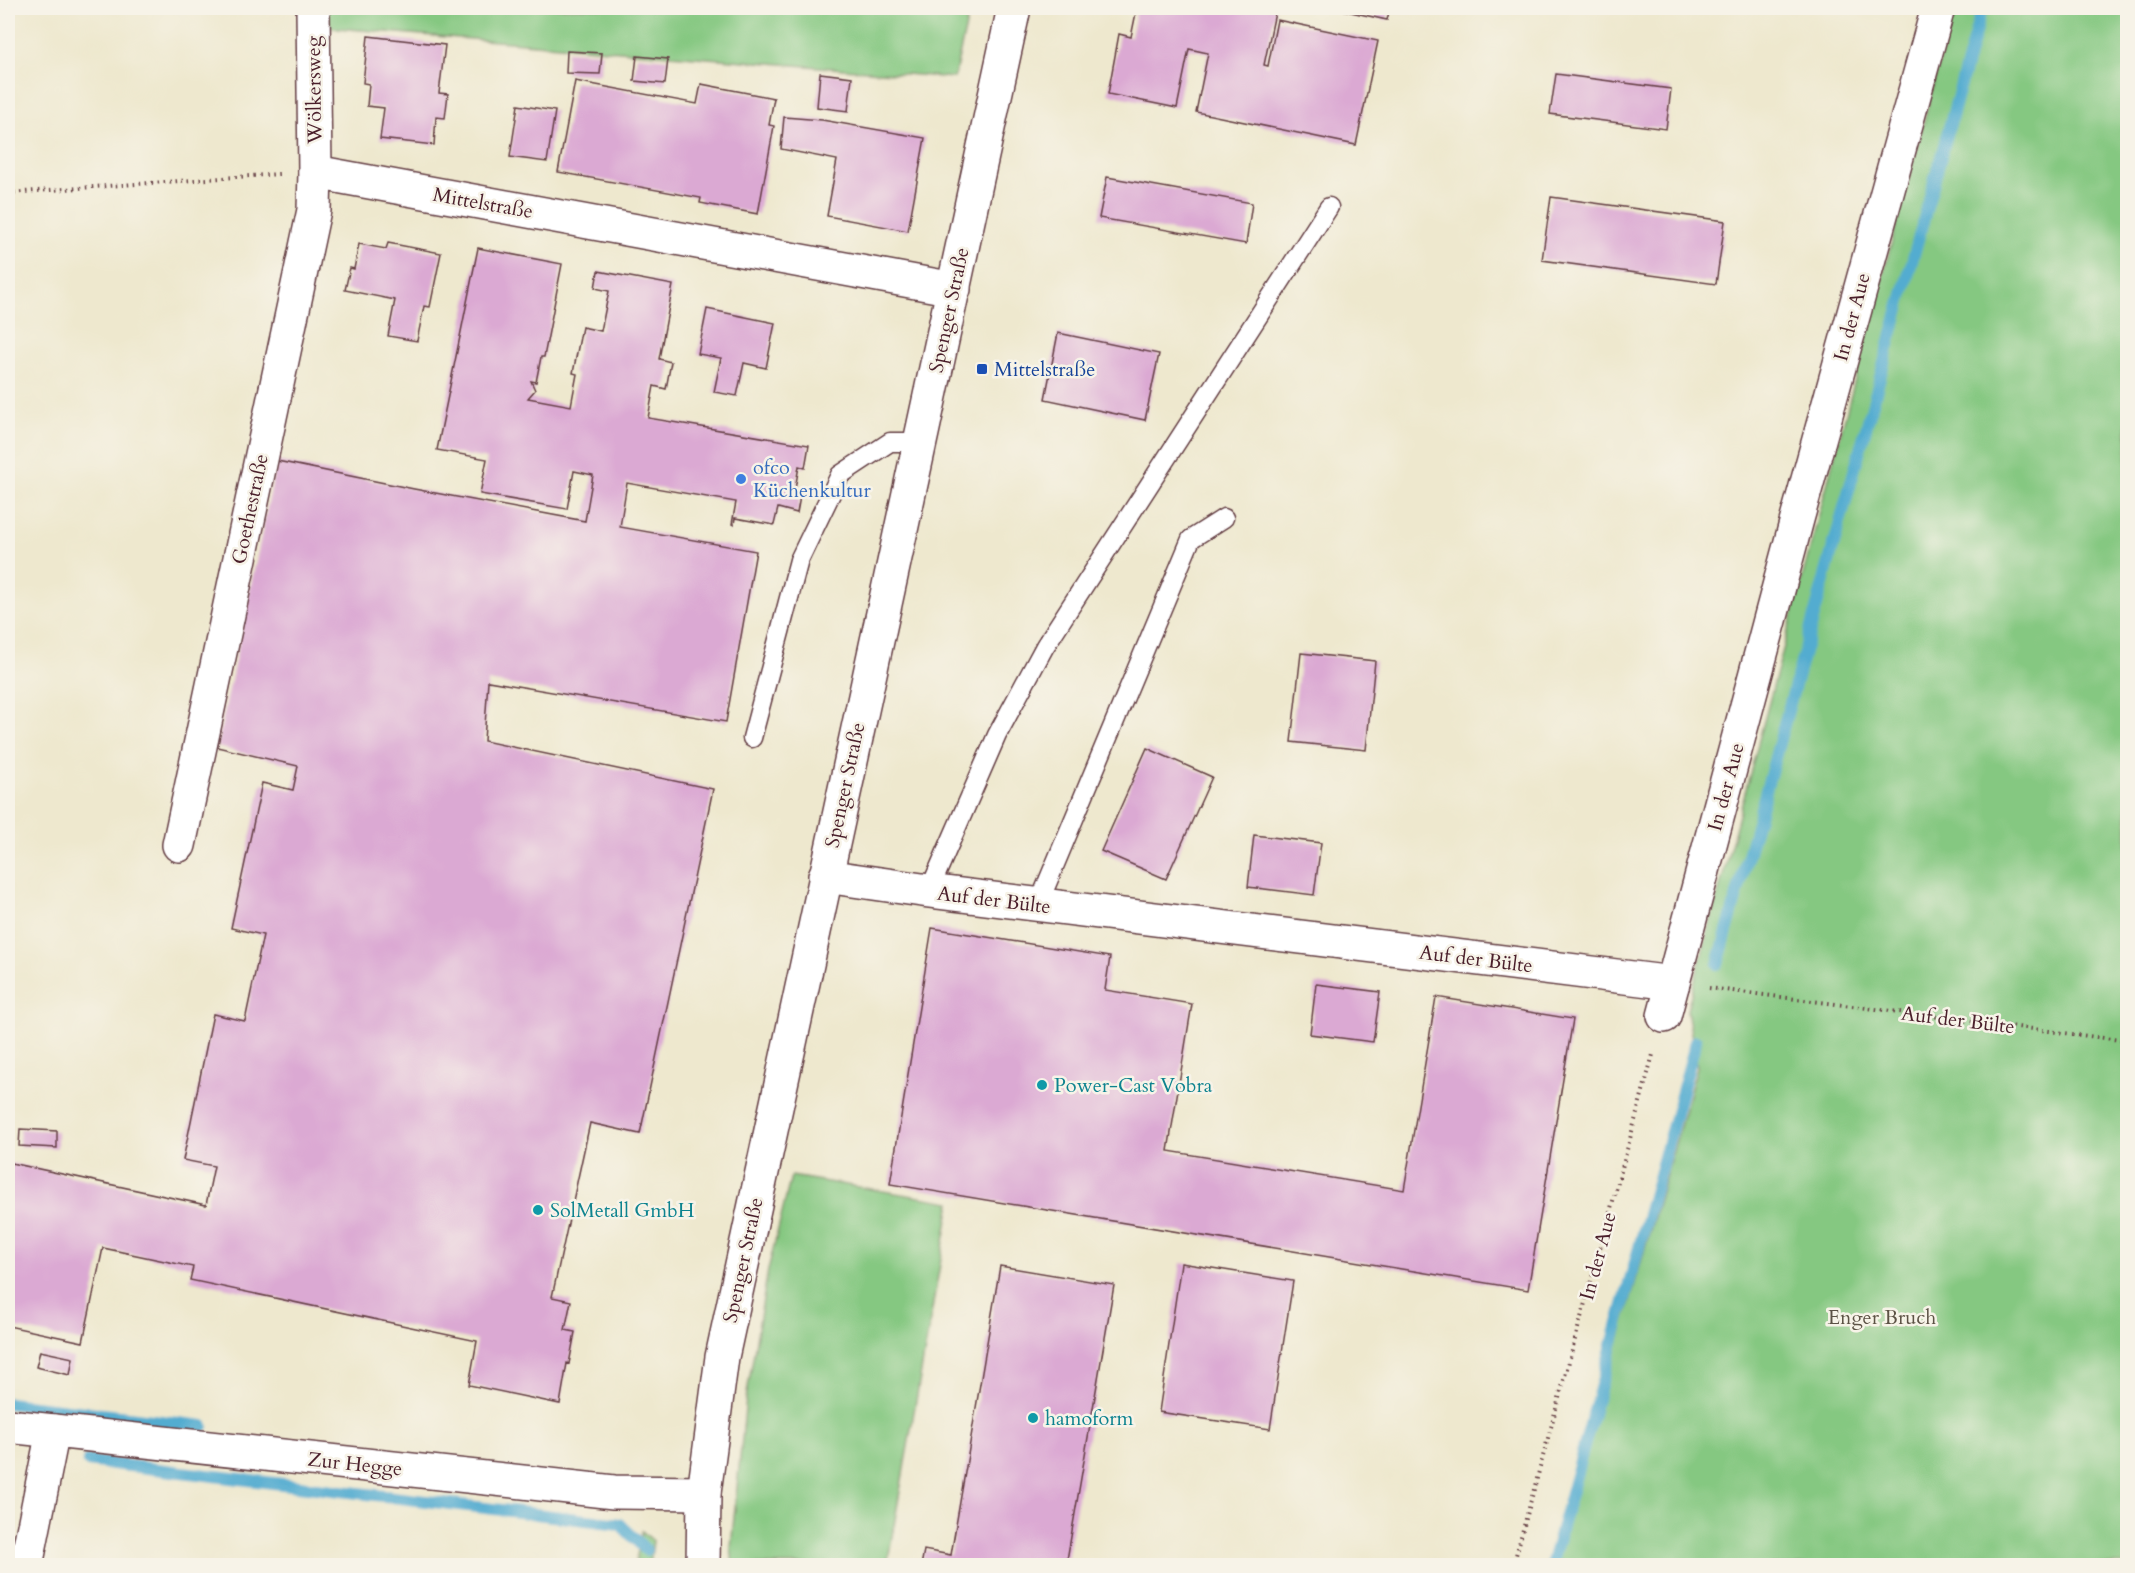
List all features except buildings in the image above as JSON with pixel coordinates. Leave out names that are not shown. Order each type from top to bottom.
[{"type":"street","name":"Wölkersweg","points":[[313,8],[315,172]]},
{"type":"street","name":"Spenger Straße","points":[[703,1566],[704,1493],[722,1357],[1014,8]]},
{"type":"street","name":"In der Aue","points":[[1664,1016],[1792,534],[1938,8]]},
{"type":"street","name":"Mittelstraße","points":[[315,172],[954,289]]},
{"type":"street","name":"Goethestraße","points":[[179,845],[314,210],[315,172]]},
{"type":"street","name":"Auf der Bülte","points":[[825,876],[1038,905],[1673,983]]},
{"type":"street","name":"Zur Hegge","points":[[8,1426],[614,1492],[704,1493]]},
{"type":"street","points":[[26,1566],[53,1431]]},
{"type":"lane","points":[[929,891],[996,735],[1045,646],[1329,207]]},
{"type":"lane","points":[[752,738],[799,560],[840,475],[890,442],[920,442]]},
{"type":"lane","points":[[1038,905],[1191,539],[1224,518]]},
{"type":"path","points":[[8,193],[315,172]]},
{"type":"path","name":"Auf der Bülte","points":[[1673,983],[2127,1041]]},
{"type":"path","name":"In der Aue","points":[[1513,1566],[1664,1016]]},
{"type":"green space","points":[[324,8],[970,8],[954,78],[324,27]]},
{"type":"green space","name":"Enger Bruch","points":[[1954,8],[2127,8],[2127,1565],[1554,1566],[1697,1067],[1687,1010]]},
{"type":"green space","points":[[791,1176],[951,1202],[887,1565],[733,1565],[731,1547],[746,1399],[768,1270]]},
{"type":"green space","points":[[642,1531],[653,1541],[650,1565],[635,1565]]},
{"type":"waterway","points":[[1718,964],[1982,8]]},
{"type":"waterway","points":[[1551,1566],[1696,1041]]},
{"type":"waterway","points":[[8,1403],[203,1426]]},
{"type":"waterway","points":[[88,1461],[620,1524],[646,1550]]},
{"type":"place","name":"Mittelstraße","points":[[982,369]]},
{"type":"place","name":"ofco Küchenkultur","points":[[741,479]]},
{"type":"place","name":"Power-Cast Vobra","points":[[1042,1085]]},
{"type":"place","name":"SolMetall GmbH","points":[[538,1210]]},
{"type":"place","name":"hamoform","points":[[1033,1418]]}]
